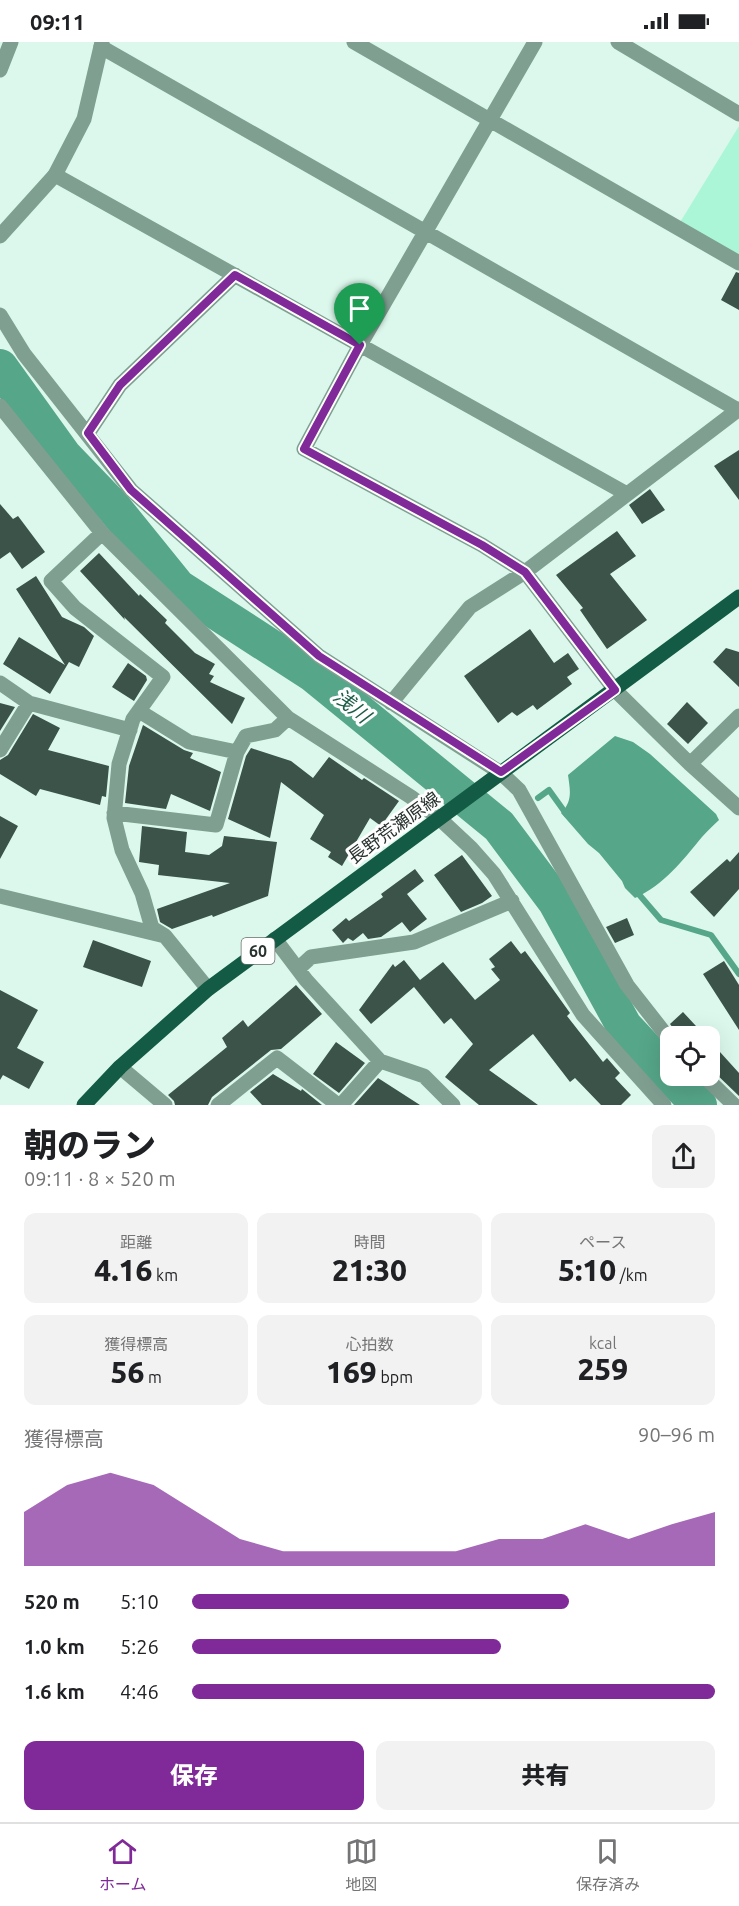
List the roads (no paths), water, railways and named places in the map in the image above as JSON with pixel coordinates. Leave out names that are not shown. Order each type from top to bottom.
[{"type":"main road","name":"長野荒瀬原線","points":[[84,1105],[120,1067],[207,988],[443,817],[739,597]]},
{"type":"street","points":[[0,70],[11,42]]},
{"type":"street","points":[[354,42],[739,263]]},
{"type":"street","points":[[535,42],[360,345],[304,449],[482,545],[525,572],[615,690],[690,764],[739,808]]},
{"type":"street","points":[[618,42],[739,114]]},
{"type":"street","points":[[0,236],[55,174],[84,119],[101,44],[739,409],[525,572],[470,607],[391,703]]},
{"type":"street","points":[[55,174],[627,494]]},
{"type":"street","points":[[88,433],[120,385],[235,275]]},
{"type":"street","points":[[0,315],[24,354],[131,490],[319,656],[391,703],[496,777],[519,790],[627,985],[660,1027]]},
{"type":"street","points":[[0,406],[102,533],[288,718],[443,817],[494,874],[583,1015],[664,1105]]},
{"type":"street","points":[[102,533],[51,581],[75,608],[163,677],[133,719],[119,764],[114,818],[123,850],[142,893],[152,928],[165,936],[207,988]]},
{"type":"street","points":[[0,684],[29,704],[130,730]]},
{"type":"street","points":[[0,750],[29,704]]},
{"type":"street","points":[[139,711],[189,742],[237,752]]},
{"type":"street","points":[[690,764],[739,716]]},
{"type":"street","points":[[114,813],[216,825],[237,752],[246,736],[275,730],[288,718]]},
{"type":"street","points":[[0,896],[165,936]]},
{"type":"street","points":[[297,969],[311,957],[414,942],[512,901]]},
{"type":"street","points":[[275,939],[297,969],[380,1061],[424,1076],[453,1105]]},
{"type":"street","points":[[218,1105],[276,1058],[339,1105],[380,1061]]},
{"type":"street","points":[[120,1067],[165,1105]]},
{"type":"street","points":[[714,1086],[734,1105]]},
{"type":"waterway","name":"浅川","points":[[0,367],[64,456],[114,508],[178,587],[314,675],[499,826],[556,902],[624,1026],[660,1064]]},
{"type":"waterway","points":[[538,798],[549,790],[567,815]]},
{"type":"waterway","points":[[500,828],[507,820]]},
{"type":"waterway","points":[[636,891],[661,920],[711,935],[739,974]]},
{"type":"waterway","name":"浅川","points":[[681,1086],[699,1105]]}]
